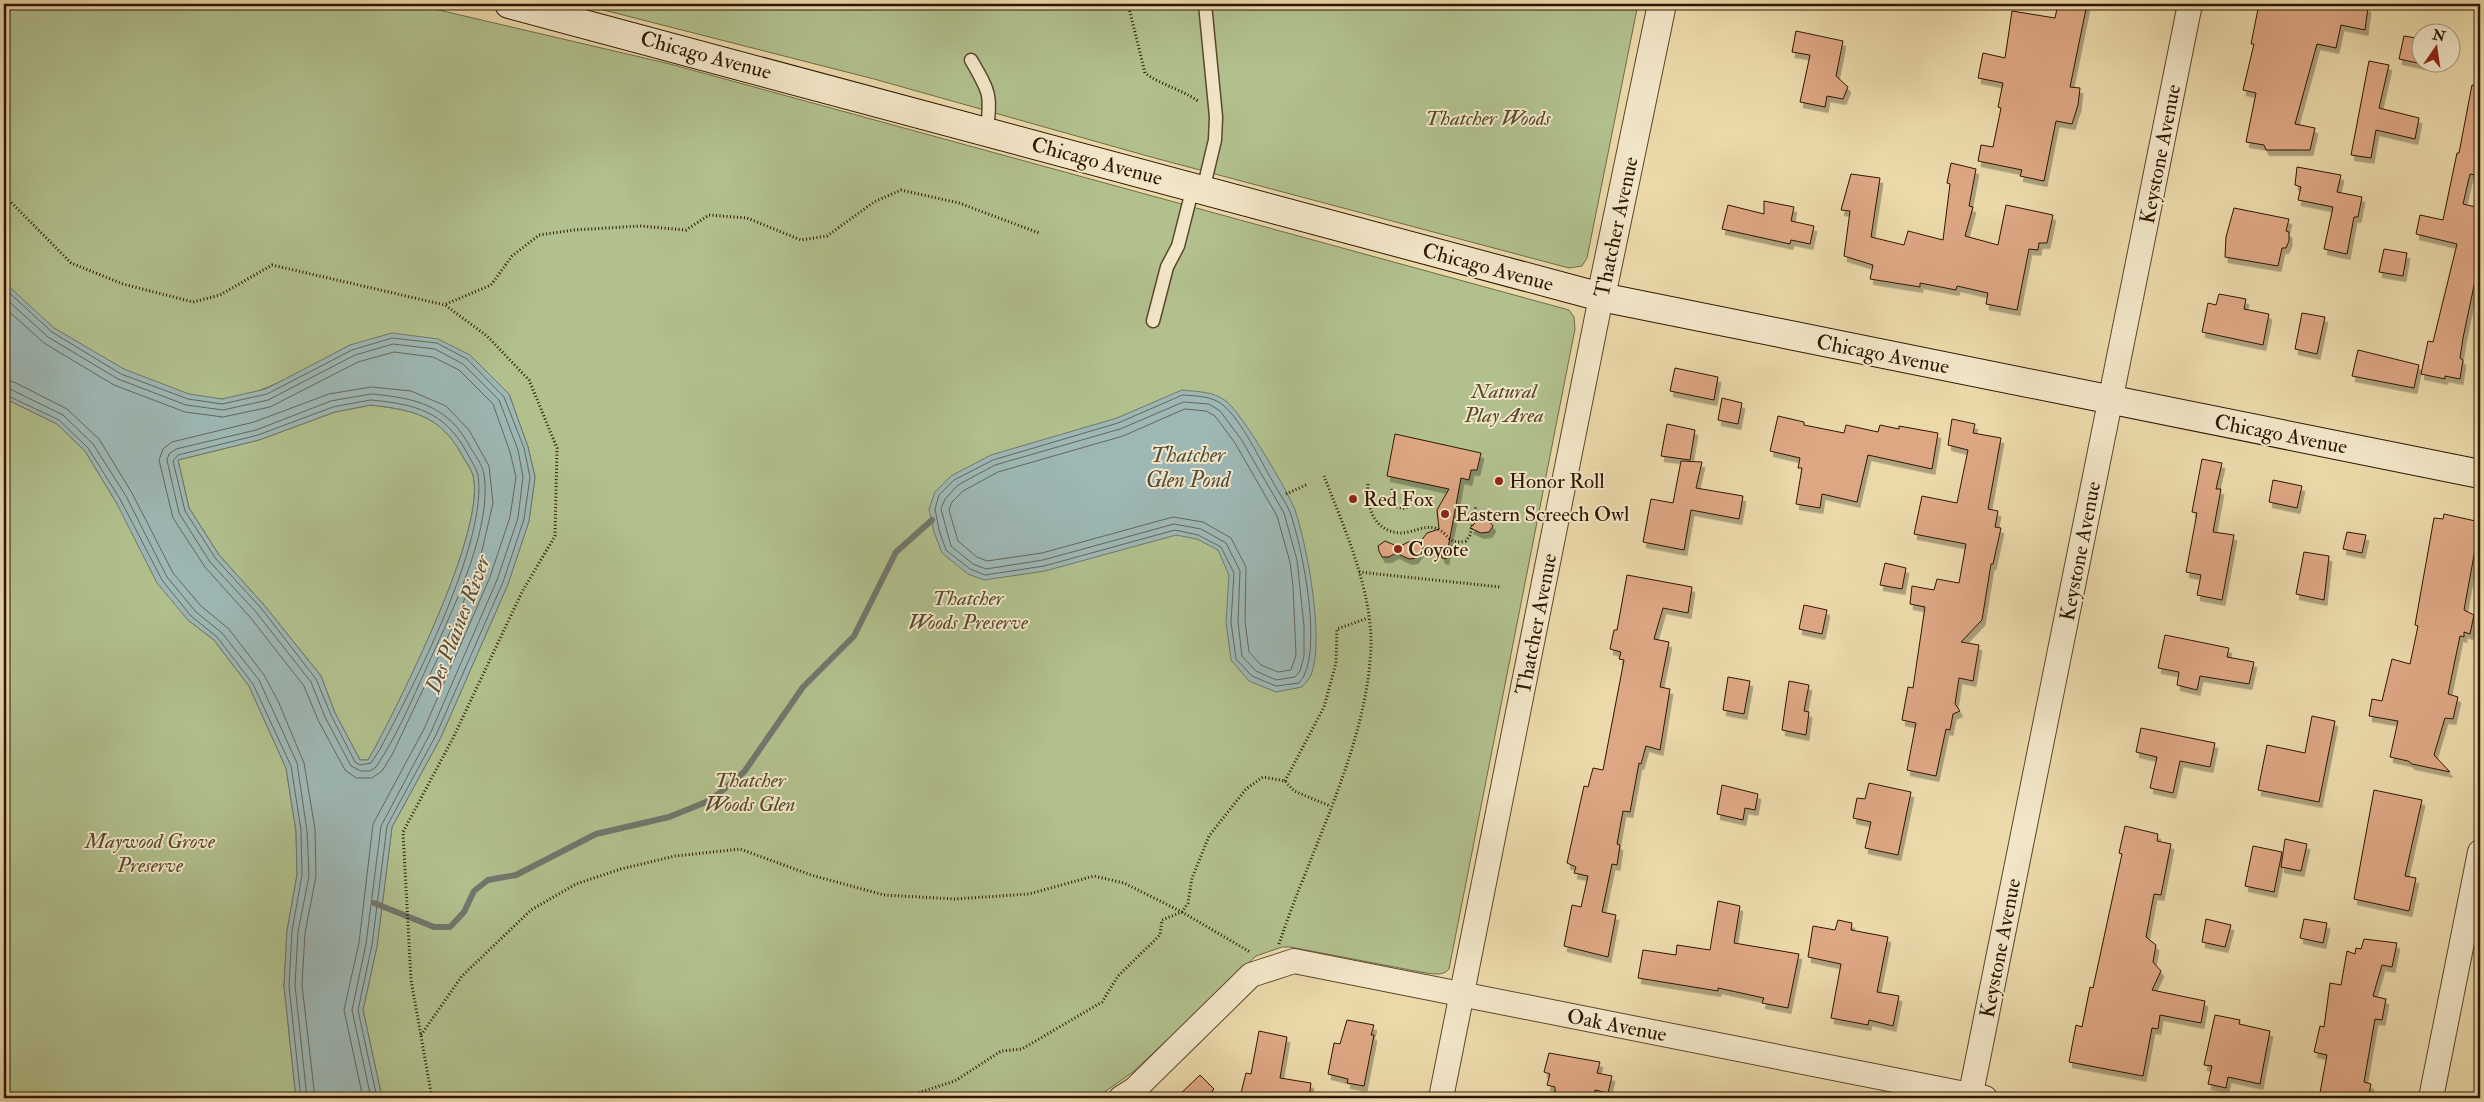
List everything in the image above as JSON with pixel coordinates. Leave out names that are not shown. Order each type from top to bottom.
[{"type":"main road","name":"Chicago Avenue","points":[[509,4],[987,131],[1601,298],[2480,474]]},
{"type":"main road","name":"Thatcher Avenue","points":[[1601,298],[1662,4]]},
{"type":"street","name":"Keystone Avenue","points":[[1975,1097],[2110,400],[2190,4]]},
{"type":"street","name":"Thatcher Avenue","points":[[1441,1098],[1601,298]]},
{"type":"street","points":[[2431,1098],[2480,852]]},
{"type":"street","name":"Oak Avenue","points":[[1121,1098],[1135,1089],[1251,976],[1277,958],[1975,1097]]},
{"type":"lane","points":[[1153,321],[1167,267],[1178,246],[1215,140],[1216,117],[1205,4]]},
{"type":"lane","points":[[971,60],[988,88],[990,100],[987,131]]},
{"type":"path","points":[[1128,4],[1144,73],[1157,82],[1186,93],[1199,102]]},
{"type":"path","points":[[445,305],[491,285],[512,256],[539,235],[574,230],[640,226],[686,230],[709,215],[747,218],[801,240],[818,238],[827,236],[874,202],[901,190],[959,204],[1039,233]]},
{"type":"path","points":[[4,195],[71,263],[123,284],[193,302],[220,295],[272,265],[445,305],[487,336],[529,380],[557,448],[555,536],[522,592],[453,738],[403,832],[411,980],[432,1098]]},
{"type":"path","points":[[421,1036],[462,976],[531,910],[576,884],[621,869],[675,856],[740,849],[811,875],[884,895],[955,899],[1029,894],[1094,876],[1124,883],[1277,958],[1353,742],[1368,681],[1371,642],[1359,572],[1351,544],[1324,476]]},
{"type":"path","points":[[1286,494],[1308,484]]},
{"type":"path","points":[[1368,484],[1367,497],[1370,513],[1378,524],[1387,530],[1401,533],[1435,528],[1450,540],[1458,543],[1466,541],[1470,535],[1476,504]]},
{"type":"path","points":[[1392,489],[1391,500],[1393,506],[1399,509],[1406,509],[1412,492]]},
{"type":"path","points":[[1359,572],[1500,588]]},
{"type":"path","points":[[1285,781],[1324,707],[1336,663],[1337,629],[1368,618]]},
{"type":"path","points":[[902,1098],[955,1080],[1001,1051],[1022,1049],[1102,1002],[1118,976],[1160,934],[1162,920],[1182,912],[1188,902],[1192,878],[1209,836],[1246,789],[1263,777],[1285,781],[1294,791],[1330,806]]},
{"type":"green space","name":"Thatcher Woods Glen","points":[[4,4],[413,4],[670,64],[1569,310],[1574,317],[1575,329],[1449,969],[1441,974],[1426,973],[1290,947],[1282,947],[1256,956],[1133,1072],[1096,1098],[382,1098],[363,1010],[377,946],[392,827],[441,737],[508,584],[529,521],[535,477],[528,447],[509,394],[350,345],[305,370],[270,386],[253,393],[221,399],[180,392],[134,374],[90,351],[54,328],[4,282]]},
{"type":"green space","name":"Thatcher Woods","points":[[580,4],[1638,4],[1587,258],[1582,266],[1569,268],[1151,157],[874,79]]},
{"type":"green space","name":"Maywood Grove Preserve","points":[[4,398],[57,424],[85,451],[188,620],[214,640],[249,686],[286,768],[296,831],[297,875],[287,931],[284,986],[296,1098],[4,1098]]},
{"type":"green space","points":[[371,405],[412,412],[435,423],[444,431],[472,472],[474,500],[468,533],[456,571],[440,611],[405,689],[376,746],[368,760],[360,760],[335,713],[321,676],[264,605],[219,555],[189,508],[178,460],[259,440],[335,412]]},
{"type":"water","name":"Des Plaines River","points":[[4,282],[54,328],[124,369],[189,394],[222,399],[266,389],[350,345],[392,333],[438,339],[470,355],[509,394],[528,447],[535,477],[529,521],[508,584],[441,737],[392,827],[377,946],[363,1010],[382,1098],[296,1098],[284,986],[287,931],[297,875],[296,831],[286,768],[249,686],[214,640],[188,620],[157,583],[116,502],[85,451],[57,424],[4,398]],"holes":[[[371,405],[412,412],[435,423],[444,431],[472,472],[474,500],[468,533],[456,571],[440,611],[405,689],[376,746],[368,760],[360,760],[335,713],[321,676],[264,605],[219,555],[189,508],[178,460],[259,440],[335,412]]]},
{"type":"water","name":"Thatcher Glen Pond","points":[[1182,390],[1215,395],[1226,401],[1233,408],[1264,452],[1291,500],[1305,546],[1315,617],[1315,660],[1311,675],[1302,687],[1276,692],[1249,681],[1231,660],[1226,622],[1229,575],[1218,550],[1197,539],[1176,535],[1045,571],[984,580],[968,574],[942,553],[934,532],[929,509],[935,492],[951,476],[991,455],[1117,418]]},
{"type":"building","points":[[2058,4],[2087,4],[2070,87],[2080,88],[2078,105],[2072,124],[2056,121],[2044,181],[2020,176],[2022,170],[1978,161],[1981,145],[1993,147],[2001,108],[1998,107],[2003,83],[1978,78],[1983,53],[2005,58],[2012,11],[2055,18]]},
{"type":"building","points":[[2259,4],[2355,4],[2368,7],[2365,30],[2341,25],[2336,48],[2317,44],[2295,124],[2315,128],[2310,150],[2266,150],[2264,145],[2246,142],[2256,93],[2243,90],[2254,44],[2251,44]]},
{"type":"building","points":[[1796,31],[1843,41],[1836,76],[1848,87],[1843,99],[1827,96],[1825,107],[1800,102],[1810,55],[1792,52]]},
{"type":"building","points":[[2404,36],[2412,37],[2412,62],[2399,59]]},
{"type":"building","points":[[2369,61],[2389,65],[2379,108],[2419,118],[2415,139],[2376,130],[2371,158],[2351,155]]},
{"type":"building","points":[[2472,85],[2480,86],[2480,176],[2470,174],[2463,204],[2480,208],[2480,277],[2476,276],[2463,338],[2460,358],[2463,360],[2460,379],[2445,376],[2445,379],[2421,374],[2428,341],[2433,342],[2457,244],[2416,234],[2420,215],[2443,220],[2457,153],[2459,153]]},
{"type":"building","points":[[1951,163],[1976,169],[1969,206],[1973,207],[1965,236],[1998,245],[2006,205],[2053,215],[2047,243],[2039,243],[2038,250],[2029,249],[2017,310],[1986,304],[1988,293],[1957,286],[1956,290],[1920,283],[1920,287],[1870,279],[1873,265],[1844,256],[1850,211],[1841,210],[1851,174],[1880,178],[1871,237],[1904,245],[1908,231],[1943,240],[1950,184],[1947,183]]},
{"type":"building","points":[[2297,167],[2341,175],[2337,192],[2362,197],[2358,217],[2354,217],[2347,254],[2324,249],[2333,207],[2298,200],[2301,187],[2295,185]]},
{"type":"building","points":[[1764,201],[1794,207],[1791,221],[1814,226],[1810,244],[1791,240],[1790,244],[1722,229],[1728,205],[1764,214]]},
{"type":"building","points":[[2234,208],[2289,219],[2286,231],[2289,232],[2289,241],[2286,248],[2282,248],[2278,266],[2225,257],[2226,237]]},
{"type":"building","points":[[2384,249],[2407,253],[2403,276],[2379,272]]},
{"type":"building","points":[[2219,294],[2246,299],[2244,309],[2269,314],[2263,345],[2202,332],[2208,303],[2216,305]]},
{"type":"building","points":[[2302,313],[2325,317],[2317,354],[2295,349]]},
{"type":"building","points":[[2358,350],[2419,365],[2414,388],[2352,376]]},
{"type":"building","points":[[1675,368],[1718,377],[1714,400],[1670,391]]},
{"type":"building","points":[[1722,398],[1742,403],[1738,424],[1718,420]]},
{"type":"building","points":[[1778,416],[1804,422],[1804,425],[1844,433],[1846,425],[1878,432],[1880,425],[1899,429],[1899,426],[1938,433],[1932,469],[1868,455],[1857,502],[1822,494],[1820,508],[1796,504],[1802,468],[1798,468],[1800,458],[1770,451]]},
{"type":"building","points":[[1952,419],[1975,424],[1973,433],[2001,438],[1988,509],[1998,511],[1995,527],[2001,528],[1993,564],[1991,564],[1982,620],[1961,642],[1979,645],[1973,681],[1959,678],[1955,704],[1960,711],[1953,714],[1950,730],[1946,729],[1936,776],[1907,770],[1916,723],[1902,720],[1908,687],[1913,688],[1925,607],[1910,604],[1912,586],[1934,590],[1937,579],[1959,583],[1966,544],[1914,534],[1922,496],[1957,503],[1968,450],[1948,445]]},
{"type":"building","points":[[1667,424],[1695,430],[1690,460],[1661,456]]},
{"type":"building","points":[[1395,434],[1481,453],[1477,470],[1471,470],[1469,480],[1461,478],[1446,559],[1442,558],[1441,547],[1424,547],[1415,558],[1409,559],[1396,553],[1389,557],[1382,557],[1379,551],[1378,546],[1385,541],[1399,547],[1408,542],[1420,542],[1427,533],[1439,529],[1437,510],[1449,489],[1387,476]]},
{"type":"building","points":[[2202,459],[2222,463],[2216,489],[2221,489],[2213,532],[2234,535],[2222,600],[2197,595],[2201,575],[2186,572],[2197,513],[2192,512]]},
{"type":"building","points":[[1681,461],[1702,462],[1696,488],[1743,496],[1739,519],[1691,510],[1684,550],[1643,542],[1651,499],[1673,503]]},
{"type":"building","points":[[2273,480],[2302,486],[2297,508],[2269,502]]},
{"type":"building","points":[[2444,514],[2480,522],[2464,610],[2474,615],[2470,634],[2464,632],[2464,637],[2460,636],[2448,694],[2458,697],[2453,719],[2445,718],[2434,755],[2450,772],[2390,757],[2398,721],[2369,716],[2372,699],[2382,701],[2392,659],[2410,664],[2418,626],[2415,625],[2434,518],[2443,519]]},
{"type":"building","points":[[1486,517],[1493,526],[1489,532],[1481,533],[1470,528],[1480,518]]},
{"type":"building","points":[[2347,532],[2366,535],[2362,553],[2343,549]]},
{"type":"building","points":[[2304,552],[2329,556],[2324,600],[2296,594]]},
{"type":"building","points":[[1885,563],[1906,568],[1902,589],[1880,585]]},
{"type":"building","points":[[1627,575],[1692,587],[1688,613],[1663,608],[1654,639],[1669,642],[1660,687],[1670,689],[1660,750],[1646,746],[1641,764],[1639,763],[1630,812],[1623,811],[1617,844],[1620,845],[1617,865],[1612,864],[1602,912],[1616,915],[1608,957],[1564,946],[1572,905],[1581,907],[1588,876],[1574,873],[1576,867],[1567,863],[1584,786],[1588,787],[1593,768],[1603,770],[1624,660],[1619,659],[1621,652],[1610,649],[1614,630],[1617,630]]},
{"type":"building","points":[[1804,605],[1827,610],[1822,634],[1799,629]]},
{"type":"building","points":[[2165,635],[2229,648],[2227,657],[2254,662],[2249,684],[2200,676],[2197,690],[2177,685],[2179,672],[2158,668]]},
{"type":"building","points":[[1728,677],[1750,681],[1744,714],[1723,710]]},
{"type":"building","points":[[1789,681],[1809,685],[1804,711],[1809,712],[1806,735],[1782,730]]},
{"type":"building","points":[[2312,716],[2335,721],[2319,802],[2258,790],[2267,745],[2305,753]]},
{"type":"building","points":[[2141,728],[2215,743],[2210,767],[2180,761],[2173,793],[2150,788],[2157,757],[2136,752]]},
{"type":"building","points":[[1869,783],[1911,792],[1898,855],[1865,848],[1871,822],[1853,818],[1857,798],[1865,799]]},
{"type":"building","points":[[1722,785],[1758,794],[1755,810],[1745,808],[1743,820],[1717,814]]},
{"type":"building","points":[[2374,790],[2422,800],[2405,876],[2416,878],[2409,911],[2354,899]]},
{"type":"building","points":[[2125,826],[2158,834],[2157,841],[2171,844],[2161,895],[2154,894],[2146,937],[2156,945],[2153,962],[2161,971],[2152,990],[2205,1001],[2201,1023],[2160,1015],[2158,1029],[2152,1028],[2143,1076],[2069,1062],[2076,1025],[2082,1027],[2090,987],[2093,988],[2122,854],[2119,853]]},
{"type":"building","points":[[2285,839],[2307,844],[2301,871],[2281,867]]},
{"type":"building","points":[[2253,846],[2282,852],[2274,892],[2245,886]]},
{"type":"building","points":[[1718,901],[1740,906],[1734,943],[1799,954],[1788,1008],[1762,1003],[1764,998],[1718,988],[1718,991],[1638,978],[1643,950],[1676,955],[1677,945],[1710,950]]},
{"type":"building","points":[[2206,919],[2231,925],[2225,947],[2202,942]]},
{"type":"building","points":[[2304,919],[2327,923],[2323,943],[2300,938]]},
{"type":"building","points":[[1838,920],[1852,923],[1851,930],[1888,937],[1877,992],[1899,996],[1893,1026],[1869,1020],[1868,1025],[1831,1018],[1841,964],[1808,957],[1813,926],[1835,930]]},
{"type":"building","points":[[2364,939],[2397,943],[2392,967],[2382,965],[2373,996],[2386,999],[2382,1020],[2375,1019],[2364,1082],[2371,1084],[2368,1098],[2319,1098],[2327,1055],[2314,1052],[2320,1026],[2324,1027],[2330,983],[2341,985],[2347,951],[2355,954],[2356,948],[2361,949]]},
{"type":"building","points":[[2215,1015],[2240,1020],[2239,1024],[2270,1031],[2260,1084],[2228,1077],[2226,1088],[2208,1084],[2212,1066],[2204,1065]]},
{"type":"building","points":[[1347,1020],[1374,1025],[1371,1035],[1374,1035],[1364,1086],[1347,1083],[1348,1079],[1328,1074],[1334,1043],[1340,1044]]},
{"type":"building","points":[[1259,1031],[1287,1037],[1280,1078],[1311,1083],[1309,1098],[1274,1098],[1241,1093],[1246,1073],[1251,1074]]},
{"type":"building","points":[[1549,1053],[1600,1062],[1597,1073],[1612,1076],[1608,1093],[1595,1090],[1593,1098],[1586,1098],[1555,1092],[1555,1087],[1547,1085],[1550,1074],[1544,1072]]},
{"type":"building","points":[[1200,1075],[1214,1089],[1205,1098],[1176,1098]]},
{"type":"waterway","points":[[374,903],[434,927],[450,927],[464,912],[474,891],[488,880],[516,875],[596,834],[669,817],[711,800],[744,772],[803,687],[854,636],[896,552],[932,520]]},
{"type":"place","name":"Honor Roll","points":[[1499,481]]},
{"type":"place","name":"Red Fox","points":[[1353,499]]},
{"type":"place","name":"Eastern Screech Owl","points":[[1445,514]]},
{"type":"place","name":"Coyote","points":[[1398,549]]},
{"type":"park label","name":"Natural Play Area","points":[[1504,403]]},
{"type":"park label","name":"Thatcher Woods Preserve","points":[[968,610]]}]
